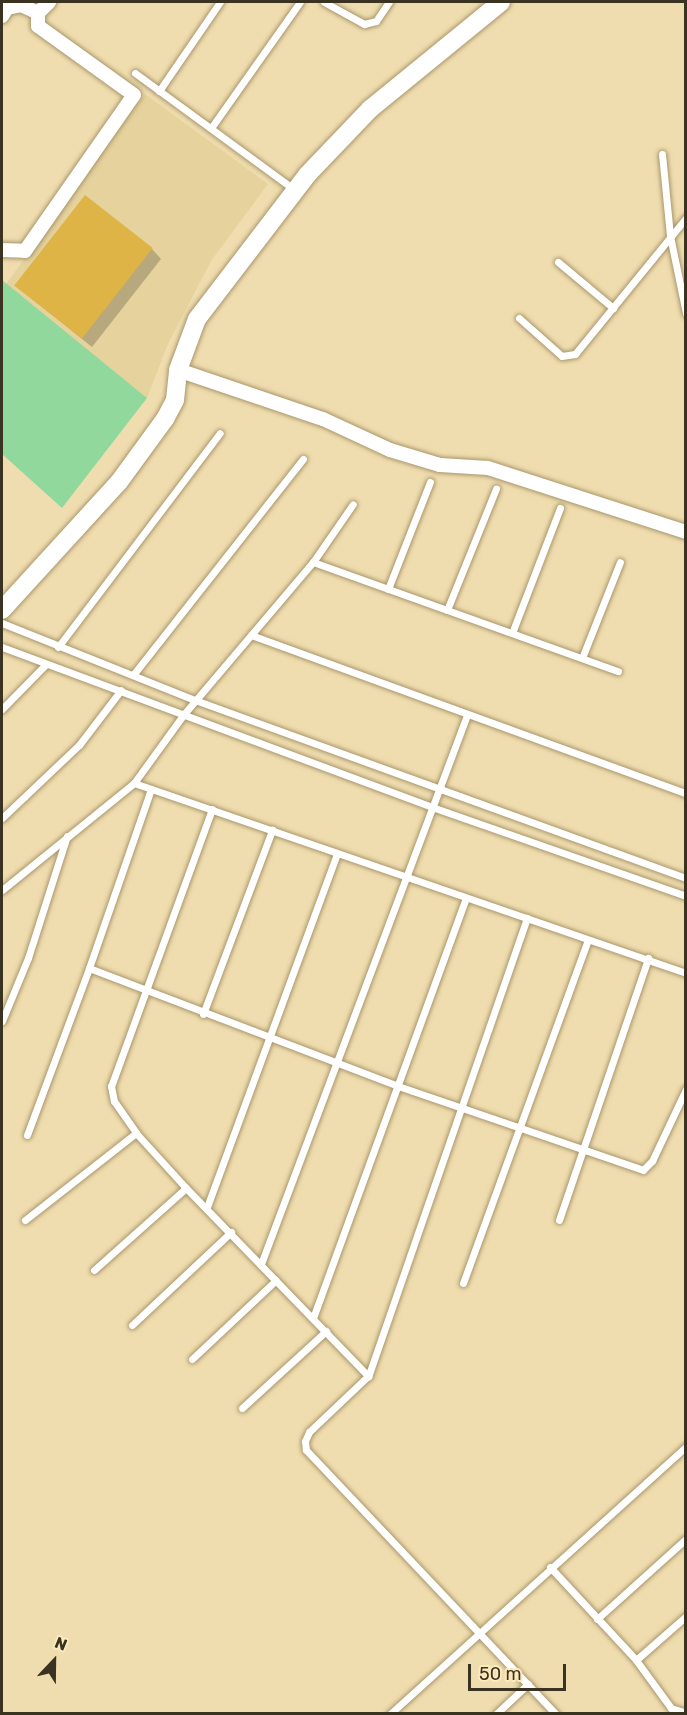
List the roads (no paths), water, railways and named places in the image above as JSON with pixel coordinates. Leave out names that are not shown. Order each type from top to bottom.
[{"type":"street","points":[[2,250],[25,250],[134,95],[38,26],[38,13],[49,2]]},
{"type":"street","points":[[2,610],[119,482],[158,428],[175,400],[178,370],[197,319],[296,190],[370,109],[501,2]]},
{"type":"street","points":[[2,16],[7,8],[21,5],[38,13]]},
{"type":"street","points":[[178,370],[323,419],[390,450],[440,465],[488,468],[686,532]]},
{"type":"lane","points":[[159,91],[220,2]]},
{"type":"lane","points":[[211,128],[300,2]]},
{"type":"lane","points":[[324,2],[364,24],[376,21],[389,2]]},
{"type":"lane","points":[[135,73],[296,190]]},
{"type":"lane","points":[[134,95],[145,81]]},
{"type":"lane","points":[[662,154],[670,236],[686,313]]},
{"type":"lane","points":[[519,318],[562,356],[575,354],[686,218]]},
{"type":"lane","points":[[558,262],[613,308]]},
{"type":"lane","points":[[58,647],[219,433]]},
{"type":"lane","points":[[133,675],[303,459]]},
{"type":"lane","points":[[388,589],[430,482]]},
{"type":"lane","points":[[447,610],[496,489]]},
{"type":"lane","points":[[2,890],[134,783],[195,700],[313,562],[354,504]]},
{"type":"lane","points":[[512,633],[560,508]]},
{"type":"lane","points":[[313,562],[618,671]]},
{"type":"lane","points":[[582,658],[620,562]]},
{"type":"lane","points":[[2,623],[195,700],[686,878]]},
{"type":"lane","points":[[251,635],[686,793]]},
{"type":"lane","points":[[2,647],[432,807],[686,896]]},
{"type":"lane","points":[[2,709],[46,664]]},
{"type":"lane","points":[[2,818],[79,745],[121,690]]},
{"type":"lane","points":[[261,1264],[335,1061],[408,877],[438,789],[467,715]]},
{"type":"lane","points":[[134,783],[588,940],[648,958],[686,973]]},
{"type":"lane","points":[[27,1135],[89,968],[151,789]]},
{"type":"lane","points":[[212,809],[111,1086],[114,1101],[136,1133],[186,1188],[207,1207],[368,1376]]},
{"type":"lane","points":[[203,1014],[272,830]]},
{"type":"lane","points":[[2,1021],[28,958],[67,836]]},
{"type":"lane","points":[[207,1207],[337,854]]},
{"type":"lane","points":[[313,1318],[466,898]]},
{"type":"lane","points":[[527,918],[368,1376],[309,1432],[306,1450],[556,1713]]},
{"type":"lane","points":[[463,1283],[522,1128],[588,940]]},
{"type":"lane","points":[[559,1220],[648,958]]},
{"type":"lane","points":[[89,968],[144,992],[398,1086],[643,1170],[652,1161],[686,1089]]},
{"type":"lane","points":[[25,1220],[136,1133]]},
{"type":"lane","points":[[94,1270],[186,1188]]},
{"type":"lane","points":[[132,1325],[231,1232]]},
{"type":"lane","points":[[192,1359],[276,1280]]},
{"type":"lane","points":[[242,1408],[326,1331]]},
{"type":"lane","points":[[390,1713],[686,1447]]},
{"type":"lane","points":[[597,1619],[686,1539]]},
{"type":"lane","points":[[550,1567],[636,1660],[671,1708],[686,1713]]},
{"type":"lane","points":[[636,1660],[686,1616]]},
{"type":"lane","points":[[496,1713],[528,1684]]}]
